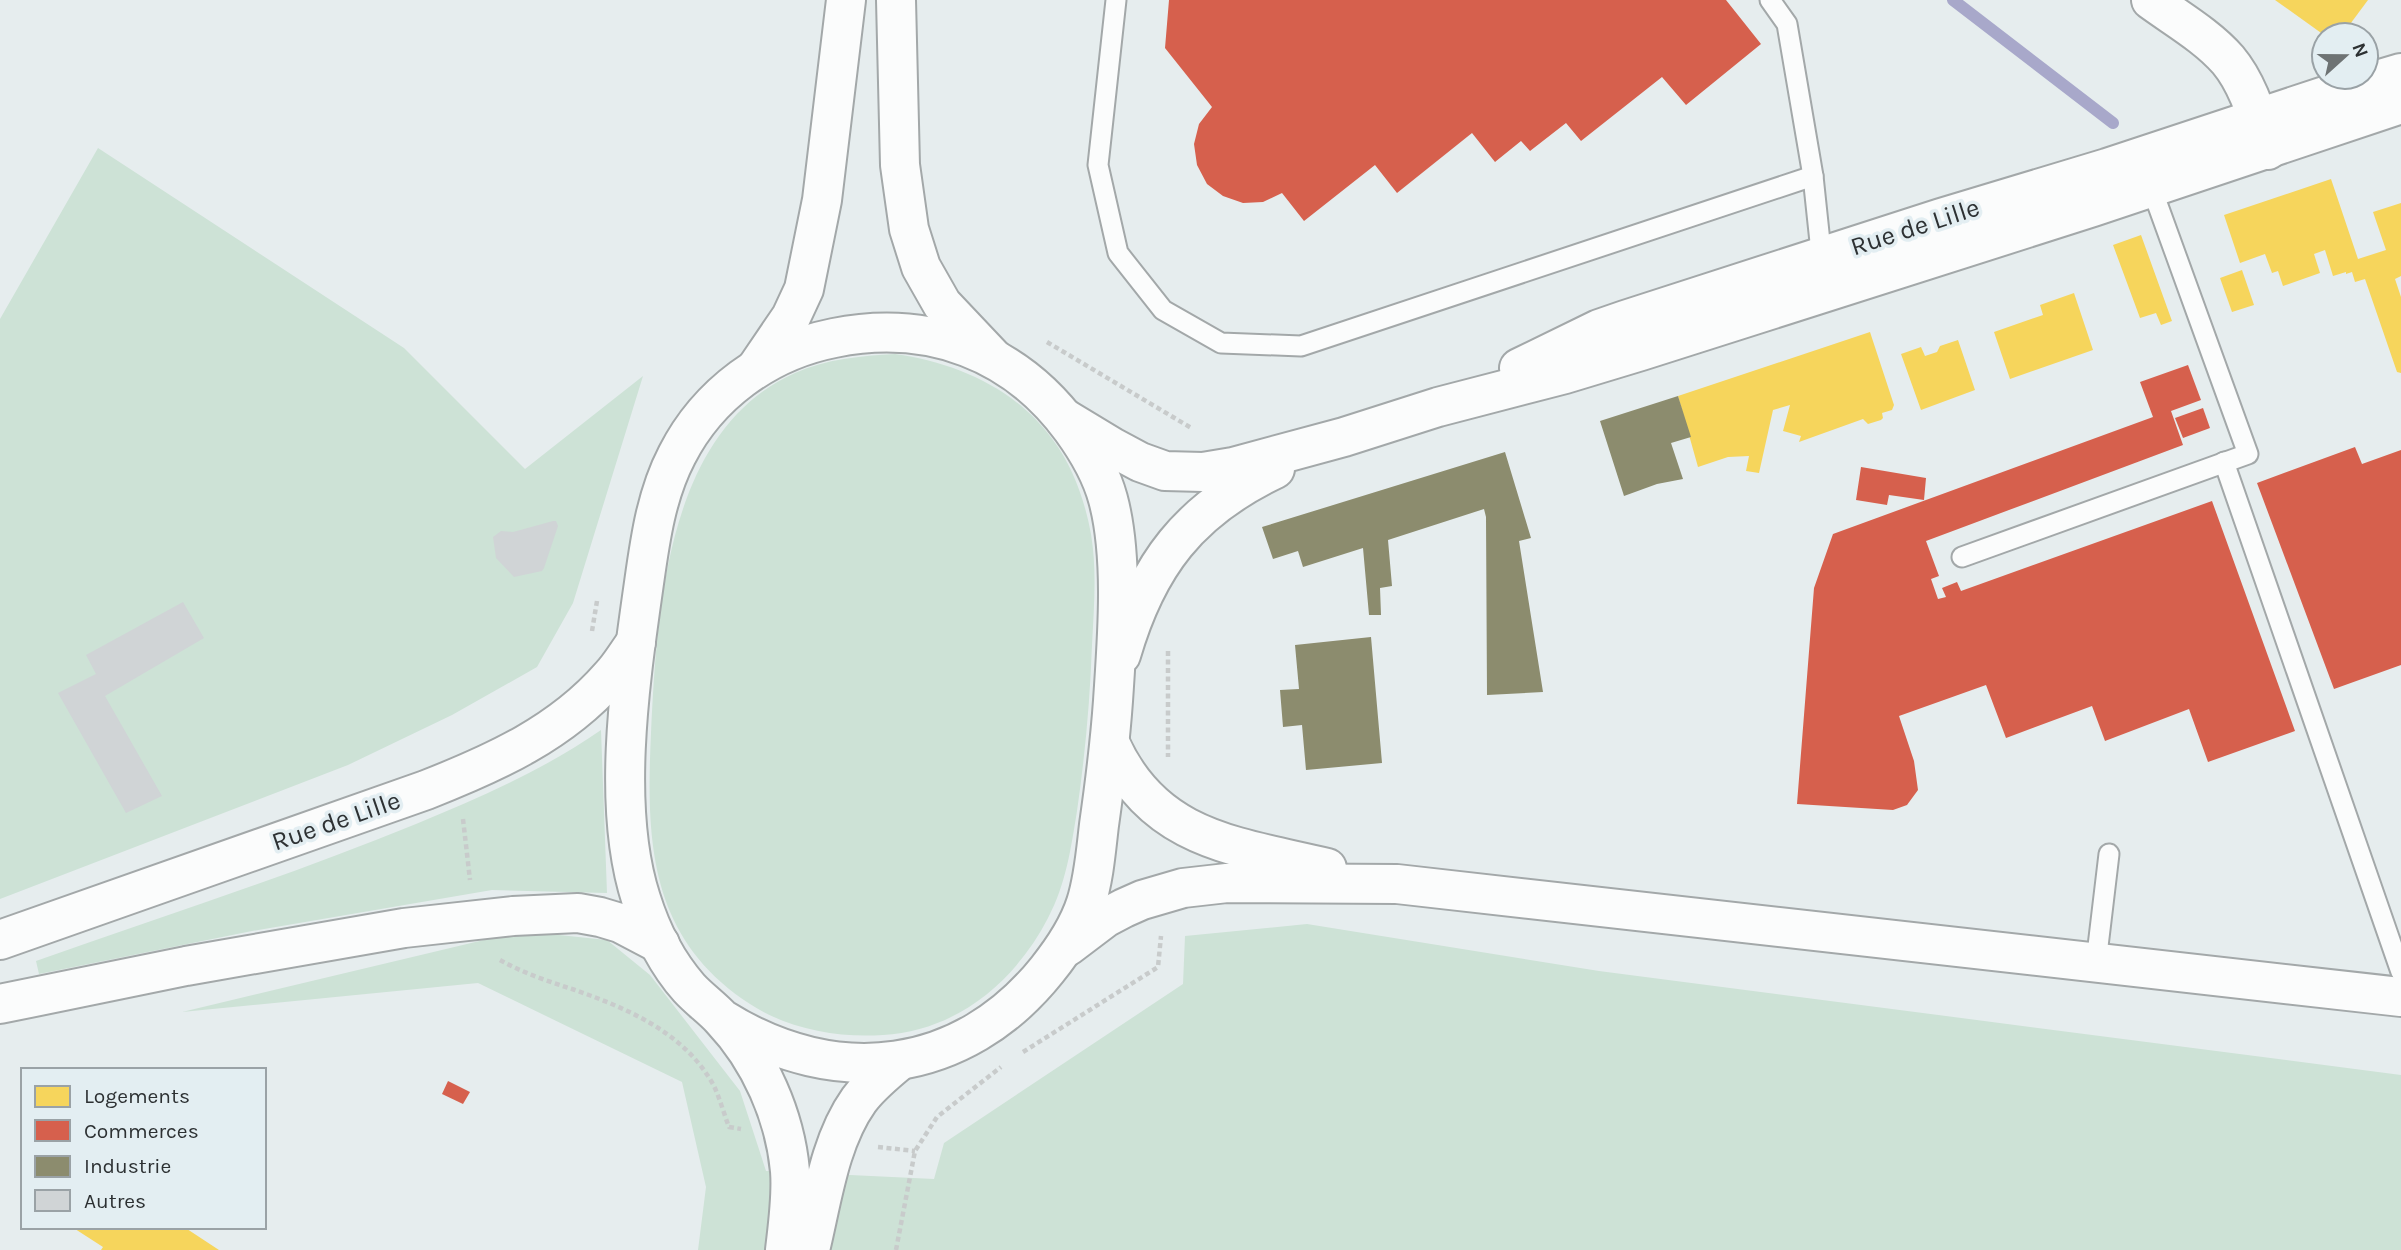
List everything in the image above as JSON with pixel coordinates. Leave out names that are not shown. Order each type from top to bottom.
[{"type":"main road","points":[[757,367],[791,317],[804,289],[822,200],[846,0]]},
{"type":"main road","points":[[896,0],[900,165],[909,229],[921,267],[942,304],[994,359]]},
{"type":"main road","points":[[2151,0],[2208,42],[2230,63],[2243,84],[2263,134]]},
{"type":"main road","name":"Rue de Lille","points":[[1064,418],[1140,462],[1165,471],[1203,472],[1233,467],[1343,437],[1438,407],[1565,374],[1826,274],[2263,134],[2401,73]]},
{"type":"main road","name":"Rue de Lille","points":[[2263,134],[2401,104]]},
{"type":"main road","points":[[904,333],[942,338],[994,359],[1026,379],[1064,418],[1101,476],[1113,520],[1117,601],[1114,680],[1110,743],[1090,887],[1078,922],[1064,949],[1032,988],[985,1028],[954,1044],[898,1062],[834,1061],[803,1055],[750,1037],[724,1020],[690,989],[660,944],[643,906],[629,845],[626,754],[636,642],[658,502],[677,455],[706,412],[757,367],[807,344],[839,336],[904,333]]},
{"type":"main road","name":"Rue de Lille","points":[[1114,680],[1127,634],[1145,588],[1155,569],[1181,537],[1208,510],[1240,488],[1343,437]]},
{"type":"main road","name":"Rue de Lille","points":[[0,940],[413,794],[491,763],[550,731],[572,715],[611,676],[636,642]]},
{"type":"main road","points":[[1110,743],[1132,781],[1157,809],[1174,821],[1208,837],[1247,849],[1397,884]]},
{"type":"main road","points":[[1064,949],[1105,918],[1124,908],[1183,888],[1227,883],[1397,884],[2401,997]]},
{"type":"main road","points":[[0,1004],[187,966],[390,930],[513,915],[579,914],[600,917],[620,923],[660,944]]},
{"type":"main road","points":[[724,1020],[755,1062],[776,1110],[790,1180],[785,1250]]},
{"type":"main road","points":[[810,1250],[838,1142],[848,1117],[875,1081],[898,1062]]},
{"type":"lane","points":[[1116,0],[1098,165],[1118,253],[1163,310],[1220,343],[1301,346],[1813,176]]},
{"type":"lane","points":[[1770,0],[1787,24],[1813,176],[1826,274]]},
{"type":"lane","points":[[1962,557],[2248,454],[2146,173]]},
{"type":"lane","points":[[2224,462],[2401,972]]},
{"type":"lane","points":[[2096,963],[2109,854]]},
{"type":"path","points":[[1046,341],[1175,421]]},
{"type":"path","points":[[498,958],[553,983],[614,1004],[660,1028],[694,1059],[714,1087],[729,1127],[783,1138]]},
{"type":"path","points":[[838,1142],[915,1152],[897,1250]]},
{"type":"green space","points":[[98,148],[404,348],[525,469],[643,376],[573,603],[537,667],[452,715],[348,765],[0,899],[0,319]]},
{"type":"green space","points":[[895,354],[962,371],[1003,392],[1038,422],[1060,450],[1082,497],[1093,548],[1090,687],[1080,790],[1067,866],[1048,918],[1019,963],[981,999],[935,1024],[883,1035],[848,1035],[797,1026],[750,1004],[717,978],[691,949],[673,918],[661,885],[653,849],[650,773],[654,685],[665,581],[677,529],[694,480],[719,436],[752,400],[795,373],[831,361]]},
{"type":"green space","points":[[601,730],[607,893],[492,890],[252,931],[39,974],[36,961],[275,878],[416,824],[534,770]]},
{"type":"green space","points":[[1307,924],[1599,971],[2401,1075],[2401,1250],[698,1250],[706,1187],[682,1082],[478,983],[182,1012],[521,931],[607,940],[650,975],[740,1091],[766,1171],[934,1179],[944,1143],[1183,984],[1185,936]]},
{"type":"building: Logements","points":[[2275,0],[2368,0],[2352,21],[2310,21],[2310,25]]},
{"type":"building: Logements","points":[[2331,179],[2358,259],[2386,250],[2373,212],[2401,203],[2401,276],[2395,279],[2401,297],[2401,373],[2397,372],[2365,279],[2355,282],[2352,272],[2333,276],[2325,250],[2314,254],[2320,273],[2283,286],[2278,271],[2272,273],[2265,254],[2240,263],[2224,215]]},
{"type":"building: Logements","points":[[2141,235],[2172,321],[2161,325],[2156,313],[2140,318],[2113,245]]},
{"type":"building: Logements","points":[[2242,270],[2254,305],[2232,312],[2220,278]]},
{"type":"building: Logements","points":[[2074,293],[2093,350],[2010,379],[1994,332],[2043,315],[2040,305]]},
{"type":"building: Logements","points":[[1870,332],[1894,405],[1892,410],[1882,413],[1881,420],[1868,424],[1863,419],[1799,442],[1801,436],[1783,431],[1790,405],[1773,410],[1759,473],[1746,471],[1749,456],[1728,457],[1698,467],[1678,396]]},
{"type":"building: Logements","points":[[1958,340],[1975,390],[1921,410],[1901,354],[1921,347],[1925,356],[1937,352],[1940,346]]},
{"type":"building: Logements","points":[[75,1229],[187,1229],[219,1250],[101,1250],[103,1247]]},
{"type":"building: Commerces","points":[[1169,0],[1726,0],[1761,44],[1686,105],[1662,77],[1581,141],[1566,123],[1530,151],[1521,141],[1495,162],[1472,133],[1397,193],[1375,165],[1304,221],[1282,193],[1263,202],[1243,203],[1223,196],[1207,184],[1197,165],[1194,144],[1199,124],[1212,107],[1165,48]]},
{"type":"building: Commerces","points":[[2188,365],[2201,400],[2171,411],[2183,445],[1926,541],[1939,576],[1931,579],[1938,599],[1946,597],[1942,588],[1957,582],[1961,591],[2212,501],[2295,731],[2208,762],[2189,709],[2105,741],[2092,706],[2006,738],[1986,685],[1899,716],[1914,761],[1918,790],[1907,805],[1893,810],[1797,804],[1814,588],[1833,534],[2153,417],[2140,382]]},
{"type":"building: Commerces","points":[[2203,408],[2210,428],[2183,438],[2175,418]]},
{"type":"building: Commerces","points":[[2355,447],[2362,464],[2401,450],[2401,665],[2334,689],[2257,483]]},
{"type":"building: Commerces","points":[[1861,467],[1926,478],[1924,500],[1889,495],[1887,505],[1856,500]]},
{"type":"building: Commerces","points":[[448,1081],[470,1092],[463,1104],[442,1094]]},
{"type":"building: Industrie","points":[[1678,396],[1691,437],[1671,443],[1683,479],[1657,484],[1624,496],[1600,421]]},
{"type":"building: Industrie","points":[[1505,452],[1531,538],[1519,541],[1543,692],[1487,695],[1484,509],[1388,540],[1392,586],[1380,588],[1381,615],[1369,615],[1363,548],[1303,567],[1298,551],[1273,559],[1262,527]]},
{"type":"building: Industrie","points":[[1371,637],[1382,763],[1306,770],[1302,725],[1283,727],[1280,690],[1299,689],[1295,645]]},
{"type":"building: Autres","points":[[556,521],[558,526],[542,571],[514,577],[496,558],[493,537],[501,531],[513,532]]},
{"type":"building: Autres","points":[[183,602],[204,638],[105,696],[162,796],[126,813],[58,693],[96,674],[86,655]]},
{"type":"waterway","points":[[1953,0],[2113,123]]}]
